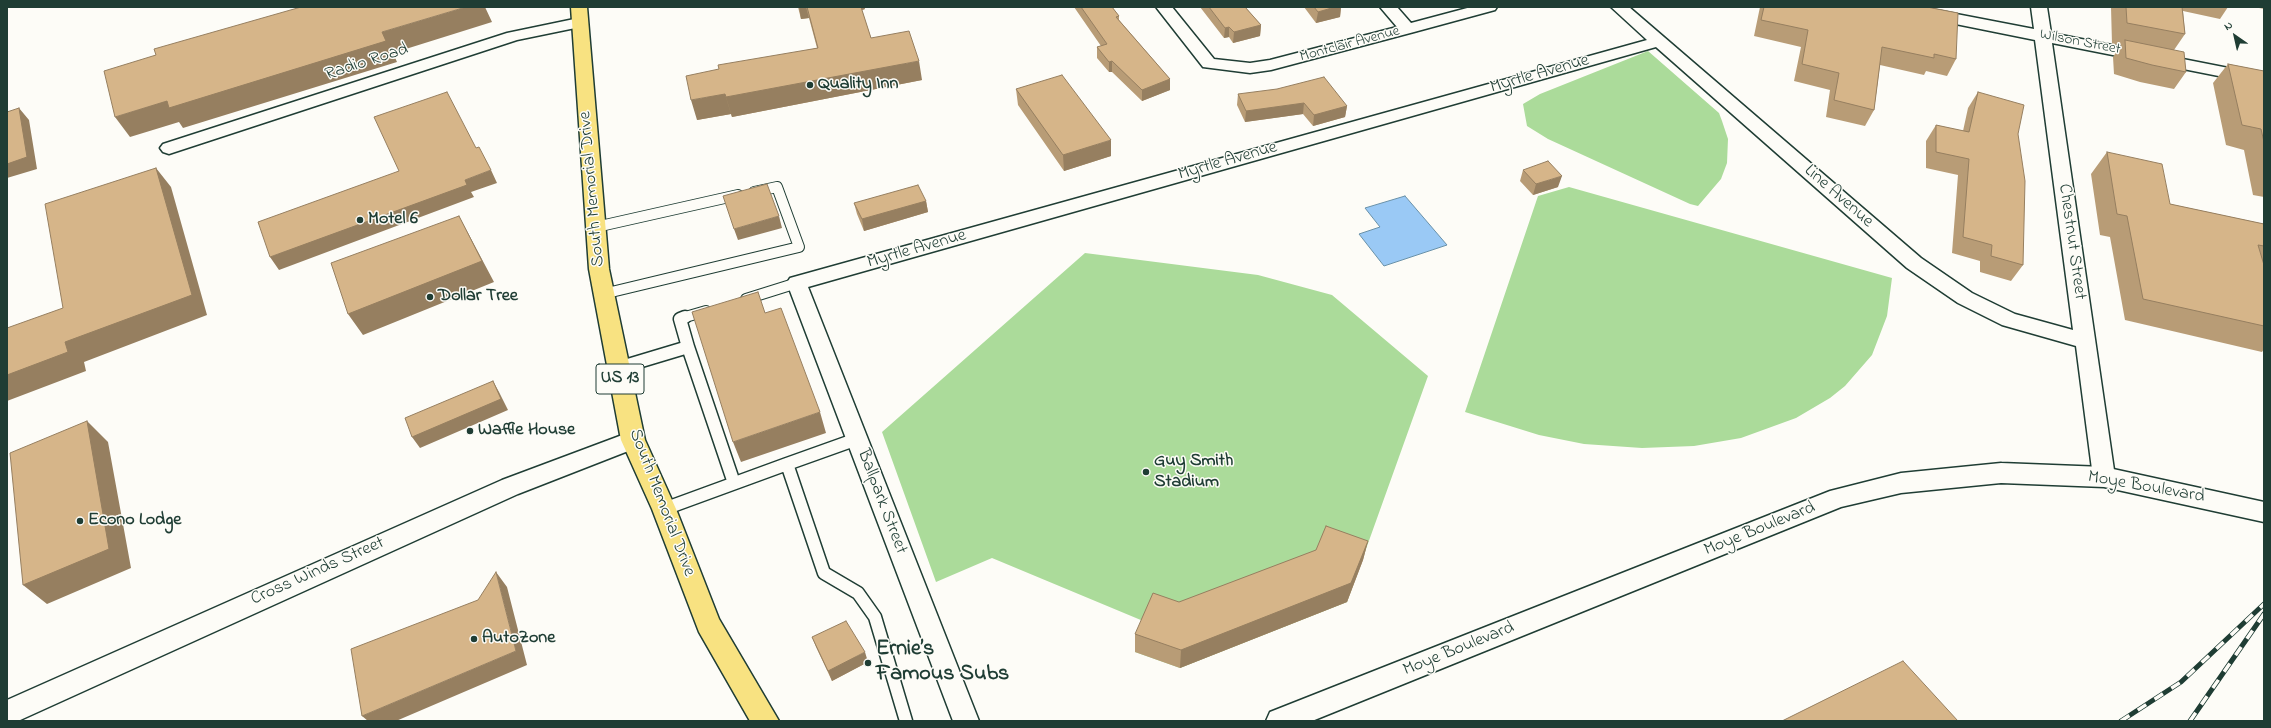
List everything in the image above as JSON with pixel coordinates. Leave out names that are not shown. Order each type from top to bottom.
[{"type":"main road","name":"South Memorial Drive","points":[[579,15],[596,227],[603,294],[633,440],[664,509],[708,624],[765,721]]},
{"type":"main road","name":"Moye Boulevard","points":[[1280,721],[1838,498],[1900,483],[2001,473],[2104,477],[2264,512]]},
{"type":"street","name":"Montclair Avenue","points":[[1164,7],[1209,63],[1250,68],[1271,66],[1489,7]]},
{"type":"street","points":[[1388,7],[1408,29]]},
{"type":"street","name":"Line Avenue","points":[[1620,7],[1914,263],[1965,298],[2009,320],[2085,341]]},
{"type":"street","name":"Wilson Street","points":[[1896,7],[2264,80]]},
{"type":"street","name":"Chestnut Street","points":[[2039,7],[2104,477]]},
{"type":"street","name":"Radio Road","points":[[169,148],[579,15]]},
{"type":"street","name":"Myrtle Avenue","points":[[797,284],[1660,41]]},
{"type":"street","name":"Ballpark Street","points":[[797,284],[966,721]]},
{"type":"street","name":"Cross Winds Street","points":[[7,713],[510,487],[633,440]]},
{"type":"lane","points":[[596,227],[776,187],[799,247],[742,262],[603,294]]},
{"type":"lane","points":[[738,301],[797,284]]},
{"type":"lane","points":[[716,308],[680,319],[734,483]]},
{"type":"lane","points":[[618,368],[688,347]]},
{"type":"lane","points":[[664,509],[857,439]]},
{"type":"lane","points":[[787,464],[824,573],[858,593],[875,617],[906,721]]},
{"type":"green space","points":[[1648,51],[1719,113],[1728,139],[1727,163],[1721,179],[1698,206],[1690,204],[1548,139],[1527,126],[1523,104],[1540,94]]},
{"type":"green space","points":[[1569,187],[1892,278],[1887,316],[1872,355],[1845,386],[1830,398],[1796,418],[1741,438],[1694,446],[1642,448],[1584,444],[1539,435],[1465,412],[1538,196]]},
{"type":"green space","name":"Guy Smith Stadium","points":[[1085,253],[1258,275],[1332,295],[1428,376],[1347,602],[1180,668],[1135,652],[1148,623],[992,558],[936,582],[882,432]]},
{"type":"water","points":[[1405,196],[1447,245],[1384,266],[1359,234],[1380,227],[1365,208]]},
{"type":"building","points":[[301,7],[466,7],[382,32],[386,41],[169,108],[167,101],[115,117],[104,71],[156,55],[154,49]]},
{"type":"building","points":[[807,7],[861,7],[871,38],[909,31],[919,61],[726,97],[725,94],[691,100],[686,76],[719,69],[718,65],[818,48]]},
{"type":"building","points":[[1081,7],[1112,7],[1119,16],[1116,17],[1170,79],[1142,90],[1112,61],[1109,62],[1097,47],[1107,44]]},
{"type":"building","points":[[1209,7],[1245,7],[1261,25],[1234,32],[1229,27],[1225,28]]},
{"type":"building","points":[[1314,7],[1335,7],[1318,12]]},
{"type":"building","points":[[1764,7],[1927,7],[1958,13],[1956,59],[1934,54],[1934,58],[1882,47],[1874,110],[1834,100],[1839,73],[1802,64],[1808,30],[1761,20]]},
{"type":"building","points":[[2126,7],[2182,7],[2185,34],[2127,23]]},
{"type":"building","points":[[2125,40],[2184,52],[2186,72],[2126,58]]},
{"type":"building","points":[[2228,64],[2264,71],[2264,142],[2261,129],[2242,125]]},
{"type":"building","points":[[1062,75],[1111,140],[1063,155],[1016,89]]},
{"type":"building","points":[[1324,77],[1347,106],[1314,115],[1304,103],[1246,111],[1238,94],[1277,89]]},
{"type":"building","points":[[447,92],[476,148],[479,147],[491,170],[465,180],[467,185],[270,257],[258,222],[399,171],[374,117]]},
{"type":"building","points":[[1978,92],[2024,105],[2018,134],[2025,181],[2023,265],[1991,256],[1992,245],[1963,237],[1969,159],[1936,152],[1936,125],[1969,132]]},
{"type":"building","points":[[19,108],[27,157],[7,164],[7,112]]},
{"type":"building","points":[[2107,152],[2162,164],[2170,204],[2264,224],[2264,246],[2258,245],[2264,265],[2264,326],[2143,299],[2127,216],[2117,214]]},
{"type":"building","points":[[1548,161],[1562,176],[1536,184],[1523,170]]},
{"type":"building","points":[[156,168],[192,295],[65,342],[68,352],[7,375],[7,328],[63,308],[45,204]]},
{"type":"building","points":[[767,184],[779,216],[734,229],[723,196]]},
{"type":"building","points":[[918,185],[926,201],[862,219],[854,203]]},
{"type":"building","points":[[459,216],[482,261],[348,314],[331,263]]},
{"type":"building","points":[[758,292],[765,313],[781,308],[820,412],[733,442],[692,312]]},
{"type":"building","points":[[493,381],[501,399],[412,437],[405,418]]},
{"type":"building","name":"Econo Lodge","points":[[87,421],[109,549],[23,585],[10,453]]},
{"type":"building","points":[[1326,526],[1368,541],[1351,583],[1181,650],[1135,634],[1153,593],[1179,602],[1316,550]]},
{"type":"building","name":"AutoZone","points":[[496,572],[516,651],[362,716],[351,649],[478,600]]},
{"type":"building","points":[[846,621],[865,652],[828,671],[812,637]]},
{"type":"building","points":[[1903,661],[1958,721],[1782,721]]},
{"type":"railway","points":[[2121,721],[2181,682],[2264,604]]},
{"type":"railway","points":[[2190,721],[2264,614]]},
{"type":"place","name":"Quality Inn","points":[[810,85]]},
{"type":"place","name":"Motel 6","points":[[360,220]]},
{"type":"place","name":"Dollar Tree","points":[[430,297]]},
{"type":"place","name":"Waffle House","points":[[470,431]]},
{"type":"place","name":"Guy Smith Stadium","points":[[1146,472]]},
{"type":"place","name":"Econo Lodge","points":[[80,521]]},
{"type":"place","name":"AutoZone","points":[[474,639]]},
{"type":"place","name":"Ernie’s Famous Subs","points":[[868,663]]}]
